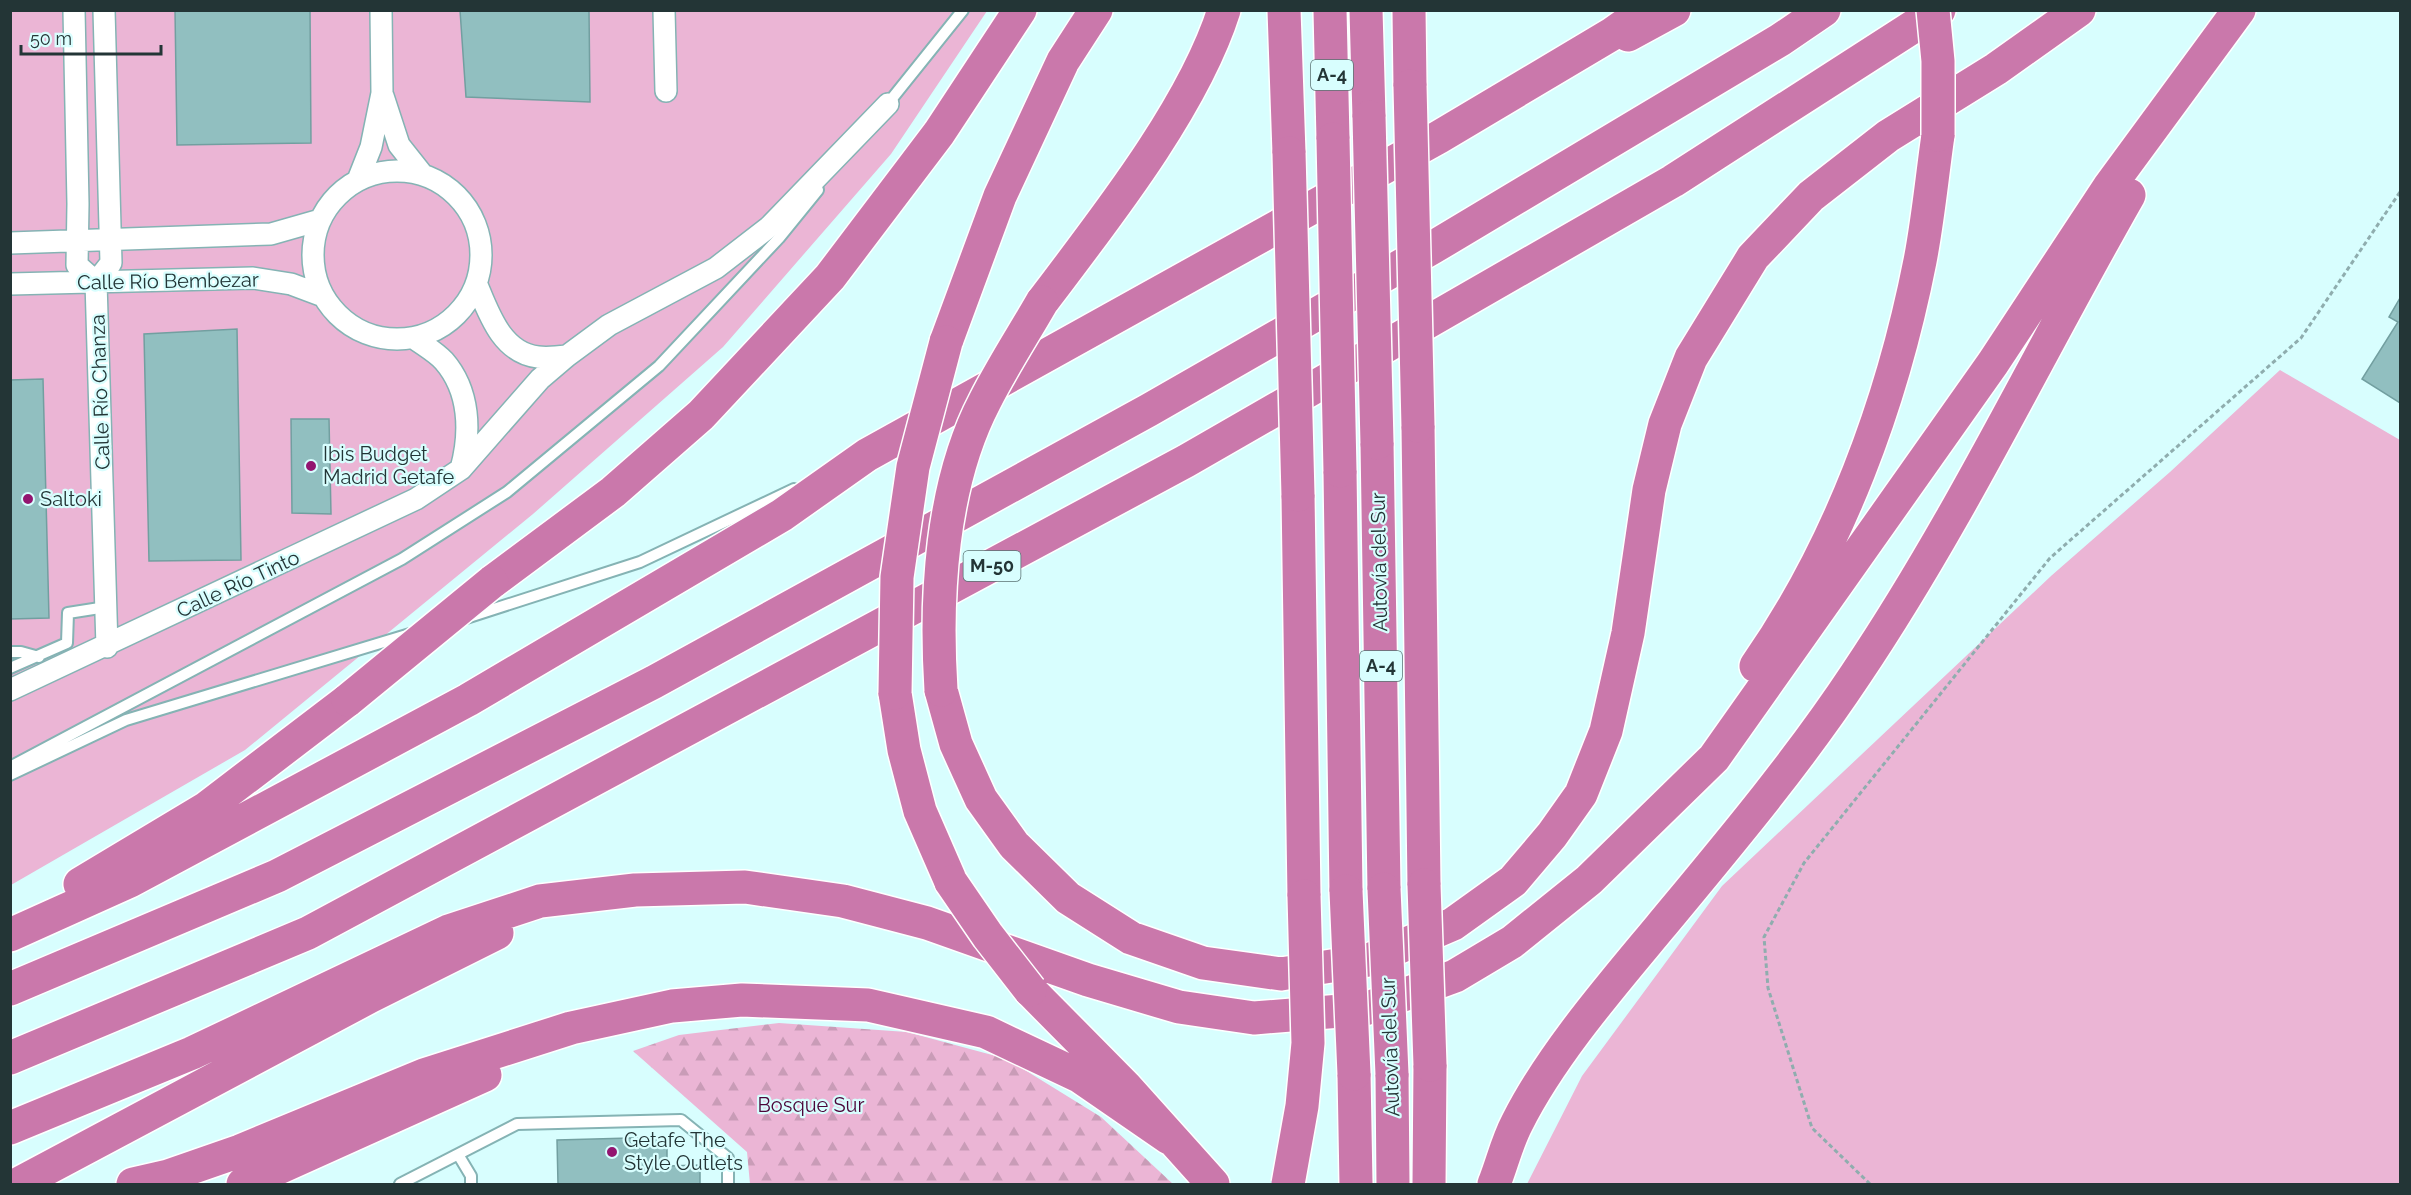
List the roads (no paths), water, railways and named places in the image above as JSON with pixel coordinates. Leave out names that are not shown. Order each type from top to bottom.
[{"type":"highway","points":[[10,921],[56,898],[205,809],[348,700],[492,582],[613,492],[701,415],[830,277],[939,133],[1020,10]]},
{"type":"highway","points":[[1095,10],[1063,61],[1000,196],[946,342],[913,467],[897,577],[895,693],[904,750],[920,811],[951,882],[988,936],[1030,990],[1125,1086],[1169,1138],[1204,1172],[1213,1185]]},
{"type":"highway","points":[[1224,10],[1195,78],[1159,138],[1088,242],[1042,302],[984,402],[956,479],[940,575],[937,633],[941,690],[956,744],[981,800],[1014,845],[1068,898],[1131,938],[1203,963],[1281,974],[1369,960],[1453,924],[1513,881],[1552,835],[1581,794],[1609,720],[1628,633],[1648,490],[1665,424],[1690,358],[1753,257],[1811,196],[1888,136],[1996,69],[2079,10]]},
{"type":"highway","points":[[1284,10],[1298,495],[1308,1044],[1302,1106],[1288,1185]]},
{"type":"highway","name":"Autovía del Sur","points":[[1330,10],[1346,891],[1356,1185]]},
{"type":"highway","name":"Autovía del Sur","points":[[1366,10],[1377,443],[1384,889],[1394,1185]]},
{"type":"highway","points":[[1409,10],[1418,426],[1424,885],[1430,1065],[1429,1185]]},
{"type":"highway","points":[[1439,137],[1612,34],[1646,10]]},
{"type":"highway","points":[[10,935],[130,881],[468,700],[782,515],[867,455],[1439,137],[1674,10]]},
{"type":"highway","points":[[10,989],[277,876],[654,682],[1149,410],[1432,248],[1780,40],[1824,10]]},
{"type":"highway","points":[[1589,880],[1699,748],[1764,655],[1817,563],[1850,494],[1880,414],[1903,336],[1920,260],[1938,135],[1938,61],[1933,10]]},
{"type":"highway","name":"M-50","points":[[10,1058],[308,933],[1186,461],[1673,181],[1939,10]]},
{"type":"highway","points":[[10,1128],[192,1053],[449,931],[540,901],[634,890],[745,887],[843,901],[927,923],[1088,980],[1179,1006],[1254,1018],[1365,1009],[1455,976],[1512,942],[1589,880],[1714,758],[1987,373],[2109,187],[2239,10]]},
{"type":"highway","points":[[1494,1185],[1517,1124],[1553,1065],[1617,979],[1780,780],[1856,675],[1924,566],[1980,468],[2093,256],[2214,44]]},
{"type":"highway","points":[[18,1185],[371,996],[517,924],[634,890]]},
{"type":"highway","points":[[133,1185],[168,1176],[240,1151],[424,1075],[571,1028],[672,1006],[742,1000],[868,1005],[986,1032],[1078,1076],[1169,1138]]},
{"type":"highway","points":[[243,1185],[478,1077],[573,1046],[742,1000]]},
{"type":"street","points":[[74,10],[77,265],[96,282],[111,263],[104,10]]},
{"type":"street","points":[[358,180],[371,147],[382,93],[381,10]]},
{"type":"street","points":[[664,10],[666,91]]},
{"type":"street","points":[[382,93],[399,145],[422,174]]},
{"type":"street","name":"Calle Río Tinto","points":[[10,690],[416,499],[461,469],[540,379],[609,325],[716,268],[769,227],[888,104]]},
{"type":"street","points":[[402,170],[422,174],[452,191],[473,218],[481,240],[482,264],[477,285],[466,304],[451,320],[434,331],[414,338],[388,339],[360,331],[339,316],[323,296],[314,273],[313,247],[320,220],[336,197],[358,180],[380,172],[402,170]]},
{"type":"street","points":[[10,243],[272,234],[320,220]]},
{"type":"street","name":"Calle Río Bembezar","points":[[10,284],[253,278],[291,284],[323,296]]},
{"type":"street","name":"Calle Río Chanza","points":[[96,282],[107,646]]},
{"type":"street","points":[[477,285],[492,323],[511,346],[537,357],[567,356]]},
{"type":"street","points":[[414,338],[443,360],[462,388],[467,417],[467,445],[461,469]]},
{"type":"lane","points":[[10,767],[402,559],[507,492],[659,366],[779,238],[963,10]]},
{"type":"lane","points":[[10,775],[126,720],[509,606],[640,562],[867,455]]},
{"type":"lane","points":[[10,668],[67,643],[68,613],[106,607]]},
{"type":"lane","points":[[10,652],[21,651],[39,657]]},
{"type":"lane","points":[[400,1185],[518,1124],[681,1120],[728,1158],[728,1185]]},
{"type":"lane","points":[[459,1156],[471,1176],[471,1185]]},
{"type":"place","name":"Ibis Budget Madrid Getafe","points":[[311,466]]},
{"type":"place","name":"Saltoki","points":[[28,499]]},
{"type":"place","name":"Getafe The Style Outlets","points":[[612,1152]]},
{"type":"park label","name":"Bosque Sur","points":[[811,1105]]}]
